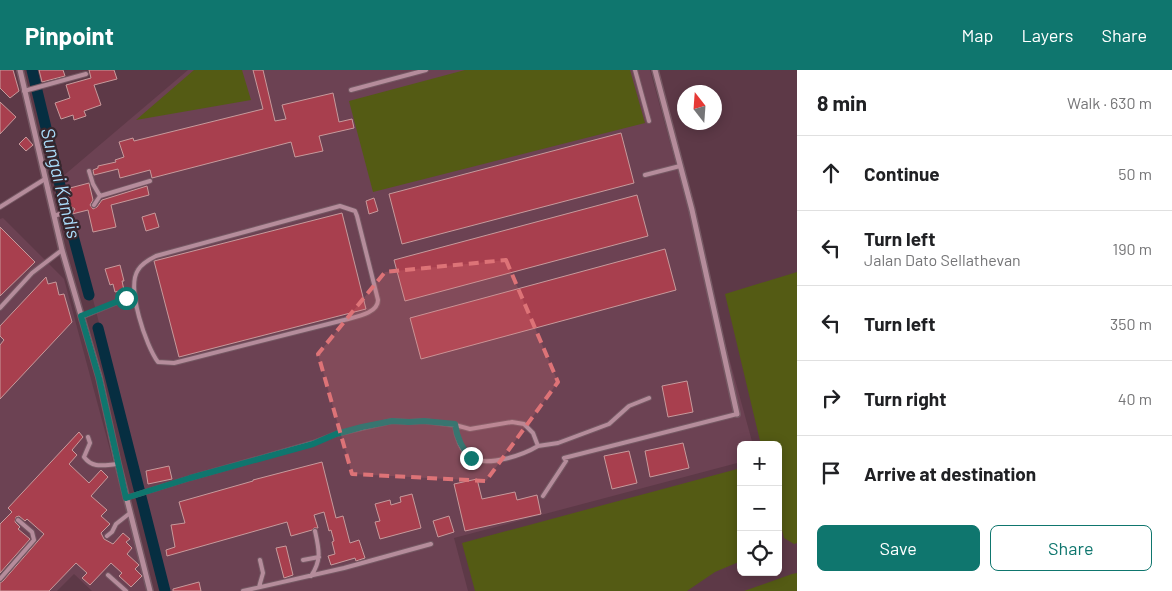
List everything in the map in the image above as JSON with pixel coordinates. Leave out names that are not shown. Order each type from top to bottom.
[{"type":"street","points":[[20,70],[62,250],[99,378],[126,498],[150,591]]},
{"type":"street","points":[[655,70],[703,257],[737,414]]},
{"type":"lane","points":[[351,90],[426,70]]},
{"type":"lane","points":[[635,70],[649,121]]},
{"type":"lane","points":[[24,91],[86,74]]},
{"type":"lane","points":[[645,175],[680,166]]},
{"type":"lane","points":[[89,171],[93,184],[100,196]]},
{"type":"lane","points":[[0,208],[45,179]]},
{"type":"lane","points":[[94,205],[100,196],[150,181]]},
{"type":"lane","points":[[343,206],[355,211],[357,216],[378,304],[370,312],[344,320],[164,364],[158,362],[148,344],[134,295],[134,282],[138,270],[148,260],[156,256],[343,206]]},
{"type":"lane","points":[[54,216],[71,211]]},
{"type":"lane","points":[[0,308],[32,274],[62,250]]},
{"type":"lane","points":[[81,316],[134,295]]},
{"type":"lane","points":[[455,424],[457,436],[466,453],[471,458],[488,462],[530,451],[538,446],[558,443],[610,424],[629,406],[649,398]]},
{"type":"lane","points":[[543,496],[566,461],[564,458],[737,414]]},
{"type":"lane","points":[[126,498],[313,444],[336,434],[392,421],[424,421],[455,424],[470,429],[512,422],[524,424],[533,433],[538,446]]},
{"type":"lane","points":[[88,437],[90,443],[84,457],[90,464],[96,466],[118,464]]},
{"type":"lane","points":[[107,536],[116,524],[130,513]]},
{"type":"lane","points":[[0,579],[34,540],[32,532],[18,520]]},
{"type":"lane","points":[[311,576],[318,566],[319,557],[315,531]]},
{"type":"lane","points":[[243,591],[311,576],[431,544]]},
{"type":"lane","points":[[303,560],[319,557]]},
{"type":"lane","points":[[259,588],[263,572],[260,560]]},
{"type":"lane","points":[[108,575],[126,591]]},
{"type":"highlighted area","points":[[506,260],[558,382],[486,481],[352,474],[318,354],[385,272]]},
{"type":"shaded area","points":[[188,70],[650,70],[752,441],[737,441],[737,463],[454,538],[468,591],[167,591],[62,177]]},
{"type":"shaded area","points":[[3,218],[64,279],[148,591],[92,591],[74,574],[57,591],[0,591],[0,219]]},
{"type":"green space","points":[[194,70],[242,70],[251,100],[136,120]]},
{"type":"green space","points":[[465,70],[630,70],[645,123],[373,192],[349,101]]},
{"type":"green space","points":[[797,272],[797,543],[794,544],[784,538],[782,530],[782,441],[760,441],[725,294]]},
{"type":"green space","points":[[737,469],[737,563],[715,572],[687,591],[475,591],[462,543]]},
{"type":"green space","points":[[797,573],[797,591],[744,591],[792,574]]},
{"type":"building","points":[[0,70],[13,70],[19,91],[10,98],[0,88]]},
{"type":"building","points":[[39,70],[63,70],[65,76],[42,82]]},
{"type":"building","points":[[89,70],[114,70],[117,79],[94,85],[101,105],[84,111],[86,116],[74,120],[73,115],[61,119],[55,103],[70,98],[66,85],[91,78]]},
{"type":"building","points":[[253,70],[263,70],[275,121],[286,119],[282,105],[333,93],[339,122],[352,119],[354,128],[319,136],[323,151],[295,157],[291,142],[152,178],[150,170],[120,178],[118,169],[94,175],[93,170],[98,168],[98,166],[116,162],[115,160],[124,157],[119,142],[133,138],[134,141],[263,109]]},
{"type":"building","points":[[0,102],[16,117],[0,134]]},
{"type":"building","points":[[621,133],[634,183],[402,244],[389,194]]},
{"type":"building","points":[[26,137],[33,145],[26,151],[19,144]]},
{"type":"building","points":[[89,183],[93,200],[90,205],[93,209],[102,200],[147,186],[149,195],[111,205],[116,227],[93,232],[88,210],[72,214],[75,209],[70,206],[68,197],[72,196],[70,188]]},
{"type":"building","points":[[637,195],[648,236],[405,301],[394,260]]},
{"type":"building","points":[[374,198],[378,211],[369,214],[366,201]]},
{"type":"building","points":[[155,213],[159,227],[146,231],[142,217]]},
{"type":"building","points":[[342,213],[366,309],[179,357],[154,261]]},
{"type":"building","points":[[0,227],[35,262],[0,296]]},
{"type":"building","points":[[665,249],[676,290],[421,359],[410,318]]},
{"type":"building","points":[[120,265],[124,290],[115,292],[113,284],[110,285],[105,269]]},
{"type":"building","points":[[46,277],[48,284],[56,282],[59,295],[64,294],[72,322],[0,399],[0,345],[4,340],[0,336],[0,326]]},
{"type":"building","points":[[687,381],[693,412],[668,417],[662,386]]},
{"type":"building","points":[[79,432],[83,437],[72,450],[77,455],[69,464],[89,483],[101,470],[108,477],[91,496],[107,510],[101,516],[110,524],[101,533],[104,539],[113,544],[123,533],[130,539],[126,542],[132,548],[127,554],[139,565],[135,569],[142,576],[131,587],[119,576],[122,573],[111,563],[90,585],[82,578],[87,573],[76,563],[49,591],[0,591],[0,583],[44,534],[27,519],[25,521],[19,516],[16,517],[15,522],[20,527],[18,529],[30,539],[0,573],[0,524],[12,512],[8,508]]},
{"type":"building","points":[[683,443],[689,468],[650,477],[645,451]]},
{"type":"building","points":[[629,451],[637,483],[612,489],[604,456]]},
{"type":"building","points":[[322,462],[336,518],[343,516],[350,543],[359,540],[365,558],[356,561],[355,558],[331,565],[328,556],[335,554],[332,542],[334,541],[324,512],[314,515],[318,528],[291,536],[287,522],[167,556],[166,550],[175,547],[171,525],[185,523],[179,502]]},
{"type":"building","points":[[169,466],[172,479],[148,484],[146,471]]},
{"type":"building","points":[[477,479],[482,499],[515,492],[517,500],[537,495],[541,514],[465,531],[454,484]]},
{"type":"building","points":[[412,494],[421,528],[380,539],[375,522],[380,521],[375,504],[390,500],[391,505],[401,502],[400,497]]},
{"type":"building","points":[[449,516],[454,532],[438,537],[433,521]]},
{"type":"building","points":[[286,546],[293,575],[284,578],[276,548]]},
{"type":"building","points":[[199,582],[201,591],[173,591],[173,589]]},
{"type":"waterway","name":"Sungai Kandis","points":[[32,70],[89,295]]},
{"type":"waterway","name":"Sungai Kandis","points":[[98,328],[165,591]]},
{"type":"route","points":[[126,298],[81,316],[99,378],[126,498],[313,444],[336,434],[392,421],[424,421],[455,424],[457,436],[466,453],[471,458]]}]
